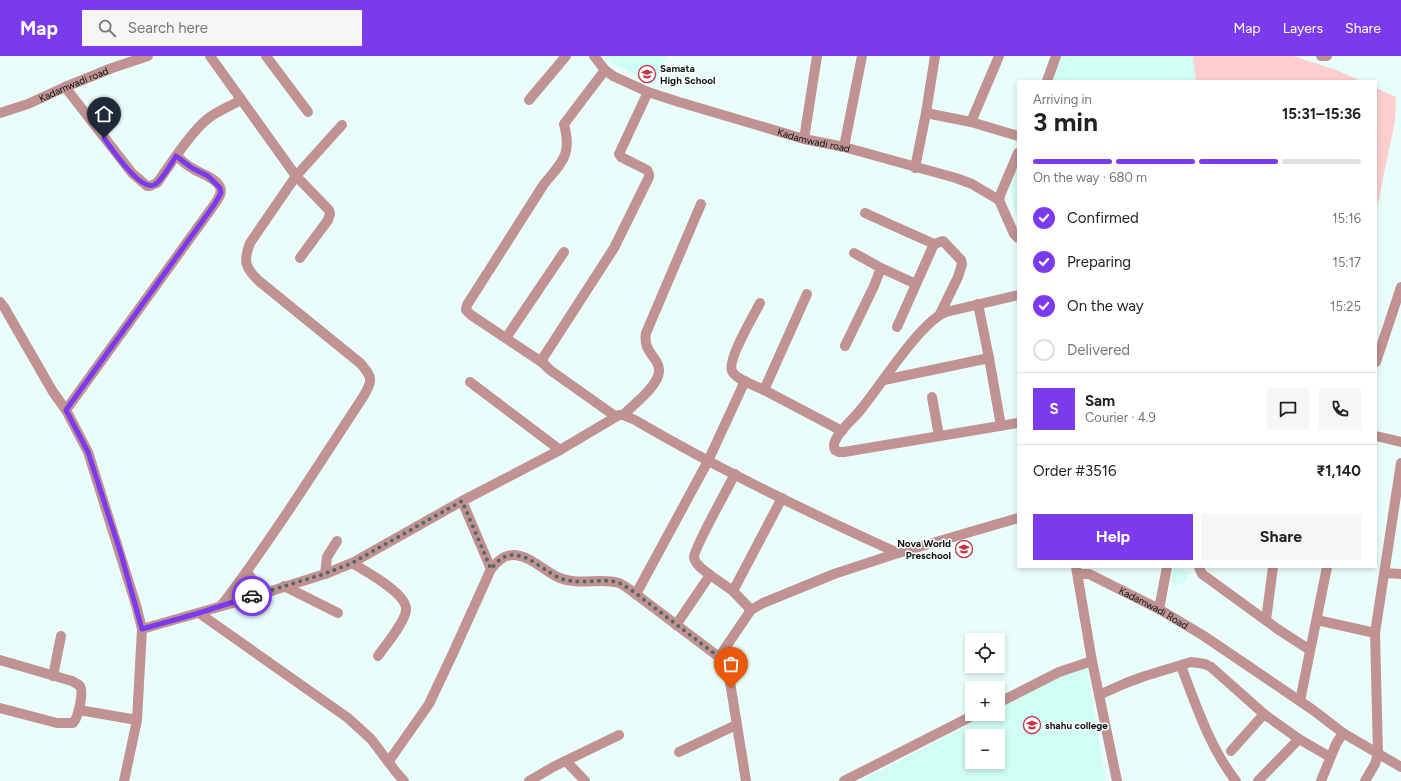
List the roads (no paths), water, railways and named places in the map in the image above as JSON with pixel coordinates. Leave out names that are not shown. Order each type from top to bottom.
[{"type":"street","name":"Kadamwadi road","points":[[0,113],[28,104],[112,68],[148,56]]},
{"type":"street","points":[[210,56],[296,176],[330,214],[328,220],[300,258]]},
{"type":"street","points":[[266,56],[308,112]]},
{"type":"street","points":[[529,100],[566,56]]},
{"type":"street","name":"Kadamwadi road","points":[[594,56],[605,70],[613,76],[648,92],[804,138],[844,147],[914,168],[956,178],[972,184],[999,200]]},
{"type":"street","points":[[804,138],[817,56]]},
{"type":"street","points":[[844,147],[862,56]]},
{"type":"street","points":[[914,168],[926,113],[935,56]]},
{"type":"street","points":[[971,122],[999,56]]},
{"type":"street","points":[[1046,80],[1056,56]]},
{"type":"street","points":[[1321,56],[1327,56]]},
{"type":"street","points":[[605,70],[564,124],[567,136],[567,151],[559,167],[544,184],[467,305],[466,310],[471,315],[543,363],[550,370],[619,416],[635,420],[708,461],[843,528],[898,553]]},
{"type":"street","points":[[65,87],[120,160],[147,186],[157,183],[194,132],[204,122],[211,116],[242,100]]},
{"type":"street","points":[[543,363],[545,354],[614,248],[649,177],[647,170],[621,157],[619,154],[648,92]]},
{"type":"street","points":[[926,113],[971,122],[1017,136]]},
{"type":"street","points":[[220,606],[247,572],[312,477],[371,383],[370,376],[360,363],[259,281],[250,273],[246,262],[250,243],[296,176],[342,125]]},
{"type":"street","points":[[1017,155],[999,200],[1014,234],[1017,237]]},
{"type":"street","points":[[66,410],[214,205],[221,193],[220,188],[208,176],[192,168],[176,156]]},
{"type":"street","points":[[142,629],[324,574],[352,563],[462,501],[560,450],[619,416],[655,384],[659,376],[660,369],[645,341],[646,333],[700,204]]},
{"type":"street","points":[[865,213],[934,244],[943,241],[961,260],[962,264],[958,277],[940,314],[924,328],[862,408],[842,431],[835,441],[835,450],[839,452],[853,451],[1017,423]]},
{"type":"street","points":[[897,327],[934,244]]},
{"type":"street","points":[[506,338],[564,252]]},
{"type":"street","points":[[854,253],[881,268],[916,284]]},
{"type":"street","points":[[845,346],[881,268]]},
{"type":"street","points":[[1377,359],[1401,287]]},
{"type":"street","points":[[764,390],[807,294]]},
{"type":"street","points":[[940,314],[1017,295]]},
{"type":"street","points":[[0,302],[53,392],[66,410],[88,452],[121,554],[142,629],[137,720],[124,781]]},
{"type":"street","points":[[760,303],[732,360],[730,366],[732,372],[735,376],[842,431]]},
{"type":"street","points":[[978,304],[1001,426]]},
{"type":"street","points":[[884,380],[989,358]]},
{"type":"street","points":[[636,594],[708,461],[745,381]]},
{"type":"street","points":[[470,382],[560,450]]},
{"type":"street","points":[[932,397],[939,436]]},
{"type":"street","points":[[1377,436],[1401,442]]},
{"type":"street","points":[[1365,781],[1378,754],[1375,632],[1401,463]]},
{"type":"street","points":[[735,474],[700,541],[694,556],[700,567],[733,591],[752,610]]},
{"type":"street","points":[[733,591],[782,498]]},
{"type":"street","points":[[462,501],[491,569]]},
{"type":"street","points":[[719,657],[752,610],[763,603],[834,574],[898,553],[1017,518]]},
{"type":"street","points":[[324,574],[327,557],[338,541]]},
{"type":"street","points":[[389,761],[429,704],[491,569],[498,560],[505,556],[512,555],[522,556],[560,578],[574,582],[607,581],[620,583],[719,657],[728,672],[746,781]]},
{"type":"street","points":[[352,563],[397,593],[406,604],[406,611],[403,619],[378,656]]},
{"type":"street","points":[[1159,608],[1167,568]]},
{"type":"street","points":[[1199,568],[1202,574],[1310,650]]},
{"type":"street","points":[[1266,620],[1273,568]]},
{"type":"street","points":[[1300,701],[1327,568]]},
{"type":"street","name":"Kadamwadi Road","points":[[1117,781],[1092,661],[1077,571],[1089,574],[1159,608],[1230,653],[1248,667],[1300,701],[1343,733],[1401,767]]},
{"type":"street","points":[[247,572],[262,593]]},
{"type":"street","points":[[1385,572],[1401,574]]},
{"type":"street","points":[[676,625],[710,575]]},
{"type":"street","points":[[284,586],[338,613]]},
{"type":"street","points":[[199,613],[348,718],[371,739],[404,781]]},
{"type":"street","points":[[1317,620],[1375,632]]},
{"type":"street","points":[[53,676],[61,636]]},
{"type":"street","points":[[0,660],[79,685],[81,689],[79,710],[76,720],[73,723],[57,723],[0,708]]},
{"type":"street","points":[[1005,699],[1059,672],[1092,661]]},
{"type":"street","points":[[1099,695],[1145,676],[1191,662],[1205,664],[1211,667],[1264,714],[1300,739],[1330,757]]},
{"type":"street","points":[[1181,666],[1217,752],[1236,781]]},
{"type":"street","points":[[79,710],[137,720]]},
{"type":"street","points":[[1231,752],[1264,714]]},
{"type":"street","points":[[844,781],[965,720]]},
{"type":"street","points":[[679,752],[736,725]]},
{"type":"street","points":[[1321,781],[1330,757],[1343,733]]},
{"type":"street","points":[[529,781],[619,734]]},
{"type":"street","points":[[1258,781],[1300,739]]},
{"type":"street","points":[[566,761],[585,781]]},
{"type":"place","name":"Samata High School","points":[[647,74]]},
{"type":"place","name":"Nova World Preschool","points":[[964,549]]},
{"type":"place","name":"shahu college","points":[[1032,725]]}]
